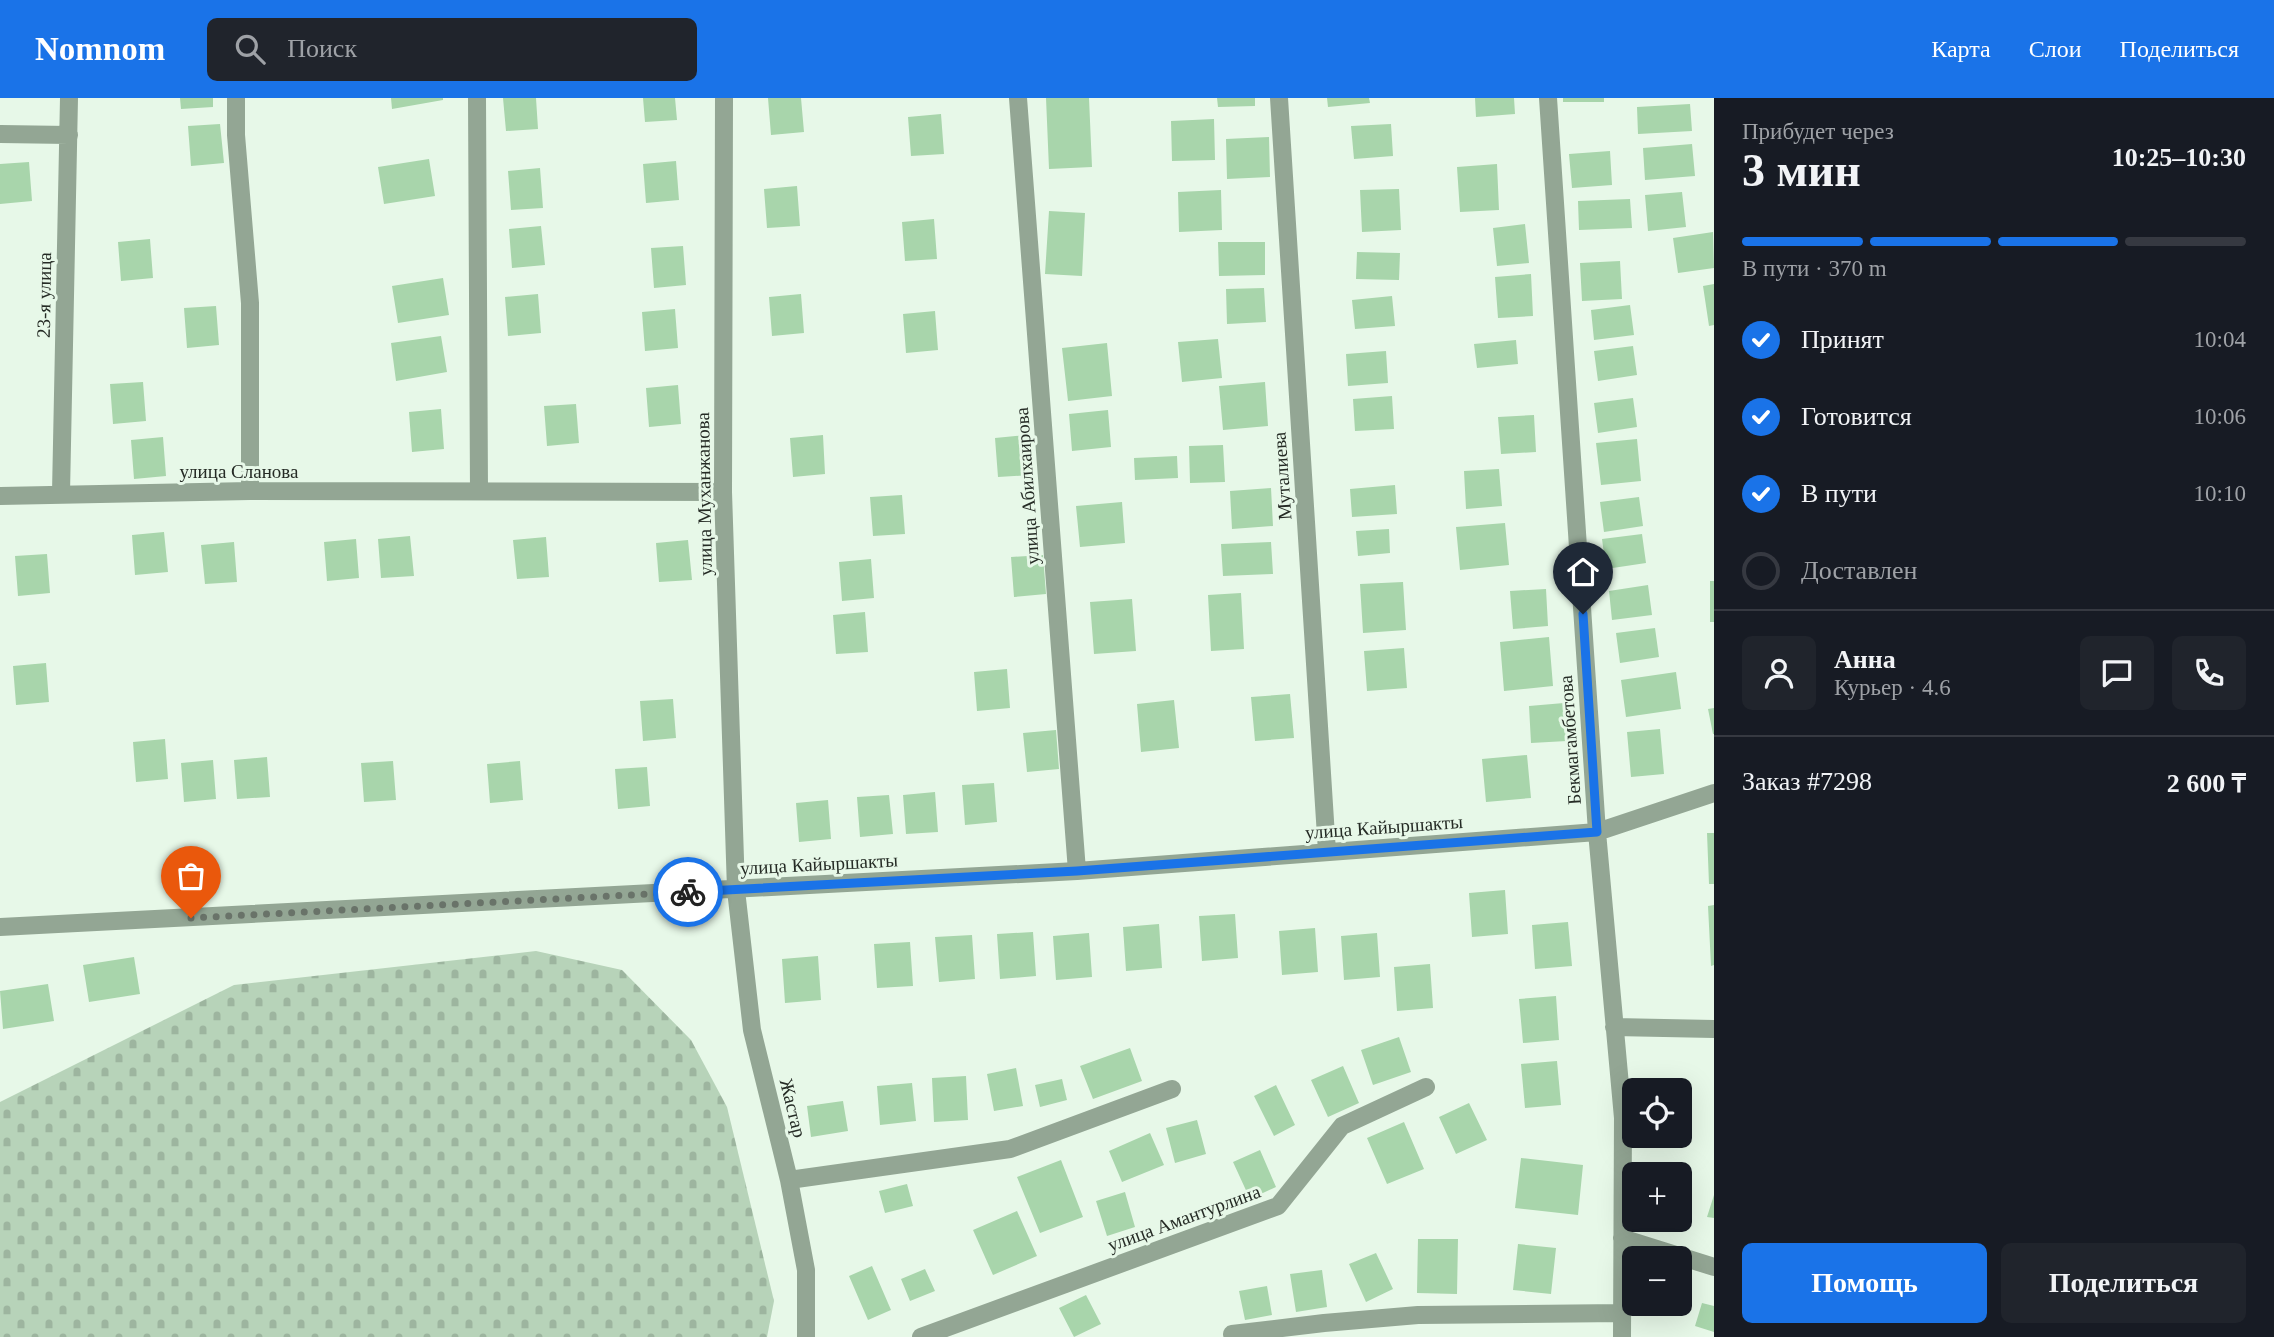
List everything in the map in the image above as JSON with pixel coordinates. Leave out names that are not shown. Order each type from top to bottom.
[{"type":"street","name":"23-я улица","points":[[61,494],[69,98]]},
{"type":"street","points":[[236,98],[236,135],[250,303],[250,491]]},
{"type":"street","points":[[477,98],[479,491]]},
{"type":"street","name":"улица Муханжанова","points":[[724,98],[723,492],[736,890]]},
{"type":"street","name":"улица Абилхаирова","points":[[1018,98],[1077,871]]},
{"type":"street","name":"Муталиева","points":[[1279,98],[1327,852]]},
{"type":"street","name":"Бекмагамбетова","points":[[1548,98],[1597,832],[1623,1118],[1622,1246]]},
{"type":"street","points":[[0,134],[69,135]]},
{"type":"street","name":"улица Сланова","points":[[0,496],[250,491],[723,492]]},
{"type":"street","name":"улица Кайыршакты","points":[[0,927],[1077,871],[1597,832],[1714,793]]},
{"type":"street","name":"Жастар","points":[[736,890],[752,1030],[789,1180],[806,1270],[806,1337]]},
{"type":"street","points":[[1615,1027],[1714,1029]]},
{"type":"street","name":"улица Амантурлина","points":[[921,1337],[1278,1206],[1342,1126],[1426,1087]]},
{"type":"street","points":[[789,1180],[1010,1149],[1172,1088]]},
{"type":"street","points":[[1622,1238],[1714,1267]]},
{"type":"street","points":[[1232,1334],[1418,1315],[1622,1313]]},
{"type":"street","name":"Бекмагамбетова","points":[[1622,1316],[1622,1337]]},
{"type":"green space","points":[[536,951],[622,970],[691,1040],[727,1107],[774,1301],[767,1337],[0,1337],[0,1102],[234,985]]},
{"type":"building","points":[[180,98],[213,98],[213,107],[181,109]]},
{"type":"building","points":[[391,98],[443,98],[443,100],[392,109]]},
{"type":"building","points":[[503,98],[536,98],[538,129],[506,131]]},
{"type":"building","points":[[643,98],[675,98],[677,120],[645,122]]},
{"type":"building","points":[[768,98],[801,98],[804,132],[771,135]]},
{"type":"building","points":[[1046,98],[1089,98],[1092,167],[1049,169]]},
{"type":"building","points":[[1217,98],[1255,98],[1255,106],[1218,107]]},
{"type":"building","points":[[1327,98],[1369,98],[1370,103],[1328,107]]},
{"type":"building","points":[[1475,98],[1514,98],[1515,114],[1476,117]]},
{"type":"building","points":[[1563,98],[1604,98],[1604,102],[1563,102]]},
{"type":"building","points":[[1690,104],[1692,131],[1638,134],[1637,107]]},
{"type":"building","points":[[941,114],[944,154],[911,156],[908,117]]},
{"type":"building","points":[[1214,119],[1215,160],[1172,161],[1171,121]]},
{"type":"building","points":[[220,124],[224,163],[191,166],[188,126]]},
{"type":"building","points":[[1391,124],[1393,156],[1354,159],[1351,126]]},
{"type":"building","points":[[1269,137],[1270,177],[1227,179],[1226,139]]},
{"type":"building","points":[[1692,144],[1695,176],[1645,180],[1643,148]]},
{"type":"building","points":[[1610,151],[1612,185],[1572,188],[1569,154]]},
{"type":"building","points":[[429,159],[435,196],[384,204],[378,167]]},
{"type":"building","points":[[676,161],[679,200],[646,203],[643,164]]},
{"type":"building","points":[[29,162],[32,201],[0,204],[0,164]]},
{"type":"building","points":[[1497,164],[1499,210],[1460,212],[1457,167]]},
{"type":"building","points":[[540,168],[543,208],[511,210],[508,171]]},
{"type":"building","points":[[797,186],[800,226],[767,228],[764,189]]},
{"type":"building","points":[[1399,189],[1401,230],[1362,232],[1360,190]]},
{"type":"building","points":[[1221,190],[1222,230],[1179,232],[1178,192]]},
{"type":"building","points":[[1682,192],[1686,227],[1648,231],[1645,195]]},
{"type":"building","points":[[1630,199],[1632,228],[1579,230],[1578,201]]},
{"type":"building","points":[[1049,211],[1085,213],[1082,276],[1045,274]]},
{"type":"building","points":[[934,219],[937,259],[905,261],[902,222]]},
{"type":"building","points":[[1525,224],[1529,263],[1497,266],[1493,228]]},
{"type":"building","points":[[541,226],[545,265],[512,268],[509,229]]},
{"type":"building","points":[[1713,232],[1714,268],[1678,273],[1673,238]]},
{"type":"building","points":[[150,239],[153,278],[121,281],[118,242]]},
{"type":"building","points":[[1218,242],[1265,242],[1265,275],[1219,276]]},
{"type":"building","points":[[683,246],[686,285],[654,288],[651,248]]},
{"type":"building","points":[[1357,252],[1400,253],[1399,280],[1356,279]]},
{"type":"building","points":[[1620,261],[1622,299],[1582,301],[1580,263]]},
{"type":"building","points":[[1531,274],[1533,316],[1498,318],[1495,277]]},
{"type":"building","points":[[443,278],[449,315],[398,323],[392,286]]},
{"type":"building","points":[[1714,284],[1714,325],[1709,326],[1703,286]]},
{"type":"building","points":[[1264,288],[1266,322],[1227,324],[1226,289]]},
{"type":"building","points":[[538,294],[541,333],[508,336],[505,297]]},
{"type":"building","points":[[801,294],[804,333],[772,336],[769,297]]},
{"type":"building","points":[[1392,296],[1395,326],[1355,329],[1352,300]]},
{"type":"building","points":[[1630,305],[1634,335],[1594,340],[1591,310]]},
{"type":"building","points":[[216,306],[219,345],[187,348],[184,308]]},
{"type":"building","points":[[675,309],[678,348],[645,351],[642,312]]},
{"type":"building","points":[[935,311],[938,350],[906,353],[903,314]]},
{"type":"building","points":[[441,336],[447,372],[396,381],[391,343]]},
{"type":"building","points":[[1218,339],[1222,378],[1182,382],[1178,342]]},
{"type":"building","points":[[1516,340],[1518,364],[1477,368],[1474,344]]},
{"type":"building","points":[[1107,343],[1112,396],[1068,401],[1062,348]]},
{"type":"building","points":[[1633,346],[1637,375],[1598,381],[1594,351]]},
{"type":"building","points":[[1386,351],[1388,383],[1348,386],[1346,354]]},
{"type":"building","points":[[143,382],[146,421],[113,424],[110,384]]},
{"type":"building","points":[[1265,382],[1268,426],[1223,430],[1219,386]]},
{"type":"building","points":[[678,385],[681,424],[649,427],[646,388]]},
{"type":"building","points":[[1392,396],[1394,429],[1355,431],[1353,399]]},
{"type":"building","points":[[1633,398],[1637,427],[1598,433],[1594,403]]},
{"type":"building","points":[[576,404],[579,443],[547,446],[544,406]]},
{"type":"building","points":[[441,409],[444,449],[412,452],[409,412]]},
{"type":"building","points":[[1108,410],[1111,447],[1072,451],[1069,414]]},
{"type":"building","points":[[1534,415],[1536,452],[1501,454],[1498,417]]},
{"type":"building","points":[[823,435],[825,474],[793,477],[790,438]]},
{"type":"building","points":[[1027,435],[1030,475],[998,477],[995,438]]},
{"type":"building","points":[[163,437],[166,476],[134,479],[131,440]]},
{"type":"building","points":[[1637,439],[1641,481],[1601,485],[1596,443]]},
{"type":"building","points":[[1223,445],[1225,482],[1190,483],[1189,446]]},
{"type":"building","points":[[1177,456],[1178,478],[1135,480],[1134,458]]},
{"type":"building","points":[[1499,469],[1502,506],[1466,509],[1464,471]]},
{"type":"building","points":[[1395,485],[1397,514],[1352,517],[1350,489]]},
{"type":"building","points":[[1271,488],[1273,526],[1232,529],[1230,491]]},
{"type":"building","points":[[902,495],[905,534],[873,536],[870,497]]},
{"type":"building","points":[[1639,497],[1643,526],[1604,532],[1600,502]]},
{"type":"building","points":[[1122,502],[1125,543],[1080,547],[1076,506]]},
{"type":"building","points":[[1505,523],[1509,565],[1460,570],[1456,527]]},
{"type":"building","points":[[1389,529],[1390,553],[1358,556],[1356,531]]},
{"type":"building","points":[[164,532],[168,572],[135,575],[132,535]]},
{"type":"building","points":[[1642,534],[1646,563],[1606,569],[1602,539]]},
{"type":"building","points":[[410,536],[414,576],[381,578],[378,539]]},
{"type":"building","points":[[546,537],[549,577],[517,579],[513,540]]},
{"type":"building","points":[[356,539],[359,578],[327,581],[324,542]]},
{"type":"building","points":[[688,540],[692,580],[659,582],[656,543]]},
{"type":"building","points":[[234,542],[237,582],[205,584],[201,545]]},
{"type":"building","points":[[1271,542],[1273,574],[1223,576],[1221,544]]},
{"type":"building","points":[[47,554],[50,593],[18,596],[15,556]]},
{"type":"building","points":[[1043,555],[1046,594],[1014,597],[1011,557]]},
{"type":"building","points":[[871,559],[874,598],[842,601],[839,562]]},
{"type":"building","points":[[1710,581],[1714,581],[1714,622],[1710,622]]},
{"type":"building","points":[[1403,582],[1406,630],[1363,633],[1360,584]]},
{"type":"building","points":[[1648,585],[1652,615],[1612,620],[1609,591]]},
{"type":"building","points":[[1546,589],[1548,626],[1513,629],[1510,591]]},
{"type":"building","points":[[1241,593],[1244,649],[1211,651],[1208,595]]},
{"type":"building","points":[[1132,599],[1136,651],[1094,654],[1090,602]]},
{"type":"building","points":[[865,612],[868,652],[836,654],[833,615]]},
{"type":"building","points":[[1655,628],[1659,657],[1620,663],[1616,633]]},
{"type":"building","points":[[1549,637],[1553,686],[1504,691],[1500,642]]},
{"type":"building","points":[[1404,648],[1407,688],[1367,691],[1364,651]]},
{"type":"building","points":[[46,663],[49,702],[16,705],[13,666]]},
{"type":"building","points":[[1007,669],[1010,708],[977,711],[974,672]]},
{"type":"building","points":[[1676,672],[1681,709],[1626,717],[1621,680]]},
{"type":"building","points":[[1290,694],[1294,738],[1255,741],[1251,697]]},
{"type":"building","points":[[673,699],[676,738],[643,741],[640,701]]},
{"type":"building","points":[[1174,700],[1179,748],[1141,752],[1137,704]]},
{"type":"building","points":[[1564,703],[1567,741],[1531,743],[1529,706]]},
{"type":"building","points":[[1714,708],[1714,734],[1713,734],[1708,709]]},
{"type":"building","points":[[1660,729],[1664,774],[1631,777],[1627,732]]},
{"type":"building","points":[[1056,730],[1059,769],[1027,772],[1023,733]]},
{"type":"building","points":[[165,739],[168,779],[136,782],[133,742]]},
{"type":"building","points":[[1527,755],[1531,798],[1486,802],[1482,759]]},
{"type":"building","points":[[267,757],[270,797],[237,799],[234,760]]},
{"type":"building","points":[[213,760],[216,799],[184,802],[181,763]]},
{"type":"building","points":[[393,761],[396,800],[364,802],[361,763]]},
{"type":"building","points":[[520,761],[523,800],[490,803],[487,764]]},
{"type":"building","points":[[647,767],[650,806],[618,809],[615,769]]},
{"type":"building","points":[[994,783],[997,822],[965,825],[962,785]]},
{"type":"building","points":[[935,792],[938,832],[906,834],[903,795]]},
{"type":"building","points":[[889,795],[893,834],[860,837],[857,797]]},
{"type":"building","points":[[828,800],[831,839],[799,842],[796,803]]},
{"type":"building","points":[[1707,833],[1714,833],[1714,884],[1709,884]]},
{"type":"building","points":[[1505,890],[1508,934],[1472,937],[1469,893]]},
{"type":"building","points":[[1714,905],[1714,965],[1711,966],[1708,906]]},
{"type":"building","points":[[1235,914],[1238,958],[1202,961],[1199,916]]},
{"type":"building","points":[[1568,922],[1572,966],[1535,969],[1532,925]]},
{"type":"building","points":[[1159,924],[1162,968],[1126,971],[1123,927]]},
{"type":"building","points":[[1315,928],[1318,972],[1282,975],[1279,931]]},
{"type":"building","points":[[1033,932],[1036,976],[1000,979],[997,934]]},
{"type":"building","points":[[1089,933],[1092,977],[1056,980],[1053,936]]},
{"type":"building","points":[[1377,933],[1380,977],[1344,980],[1341,936]]},
{"type":"building","points":[[972,935],[975,979],[939,982],[935,937]]},
{"type":"building","points":[[910,942],[913,986],[877,988],[874,944]]},
{"type":"building","points":[[818,956],[821,1000],[785,1003],[782,959]]},
{"type":"building","points":[[134,957],[140,994],[89,1002],[83,965]]},
{"type":"building","points":[[1430,964],[1433,1008],[1397,1011],[1394,967]]},
{"type":"building","points":[[48,984],[54,1021],[3,1029],[0,991]]},
{"type":"building","points":[[1556,996],[1559,1040],[1523,1043],[1519,999]]},
{"type":"building","points":[[1399,1037],[1411,1072],[1373,1085],[1361,1050]]},
{"type":"building","points":[[1130,1048],[1142,1081],[1093,1099],[1080,1066]]},
{"type":"building","points":[[1557,1061],[1561,1105],[1525,1108],[1521,1064]]},
{"type":"building","points":[[1343,1066],[1359,1103],[1328,1117],[1311,1080]]},
{"type":"building","points":[[1016,1068],[1023,1106],[994,1111],[987,1074]]},
{"type":"building","points":[[966,1076],[968,1120],[934,1122],[932,1078]]},
{"type":"building","points":[[1062,1079],[1067,1100],[1040,1107],[1035,1085]]},
{"type":"building","points":[[912,1083],[916,1121],[880,1125],[877,1086]]},
{"type":"building","points":[[1276,1085],[1295,1125],[1274,1136],[1254,1096]]},
{"type":"building","points":[[843,1101],[848,1131],[811,1137],[807,1106]]},
{"type":"building","points":[[1469,1103],[1487,1140],[1456,1154],[1439,1117]]},
{"type":"building","points":[[1197,1120],[1206,1154],[1175,1163],[1166,1128]]},
{"type":"building","points":[[1404,1122],[1424,1169],[1387,1184],[1367,1138]]},
{"type":"building","points":[[1150,1133],[1164,1165],[1122,1182],[1109,1151]]},
{"type":"building","points":[[1260,1150],[1276,1187],[1250,1199],[1233,1162]]},
{"type":"building","points":[[1521,1158],[1583,1165],[1578,1215],[1515,1208]]},
{"type":"building","points":[[1061,1160],[1083,1217],[1040,1233],[1017,1177]]},
{"type":"building","points":[[907,1184],[913,1206],[885,1213],[879,1191]]},
{"type":"building","points":[[1125,1192],[1135,1227],[1107,1236],[1096,1201]]},
{"type":"building","points":[[1714,1195],[1714,1218],[1707,1217]]},
{"type":"building","points":[[1017,1211],[1037,1256],[993,1275],[973,1230]]},
{"type":"building","points":[[1418,1239],[1458,1239],[1457,1294],[1417,1293]]},
{"type":"building","points":[[1518,1244],[1556,1248],[1551,1294],[1513,1290]]},
{"type":"building","points":[[1376,1253],[1393,1289],[1366,1302],[1349,1264]]},
{"type":"building","points":[[872,1266],[891,1310],[868,1320],[849,1276]]},
{"type":"building","points":[[925,1269],[935,1291],[910,1301],[901,1279]]},
{"type":"building","points":[[1322,1270],[1327,1307],[1296,1312],[1290,1274]]},
{"type":"building","points":[[1267,1286],[1272,1315],[1245,1320],[1239,1291]]},
{"type":"building","points":[[1086,1295],[1101,1324],[1074,1337],[1059,1308]]},
{"type":"building","points":[[1702,1303],[1714,1306],[1714,1332],[1695,1326]]},
{"type":"way so far","points":[[191,918],[688,892]]},
{"type":"route","points":[[688,892],[1077,871],[1597,832],[1583,614]]}]
